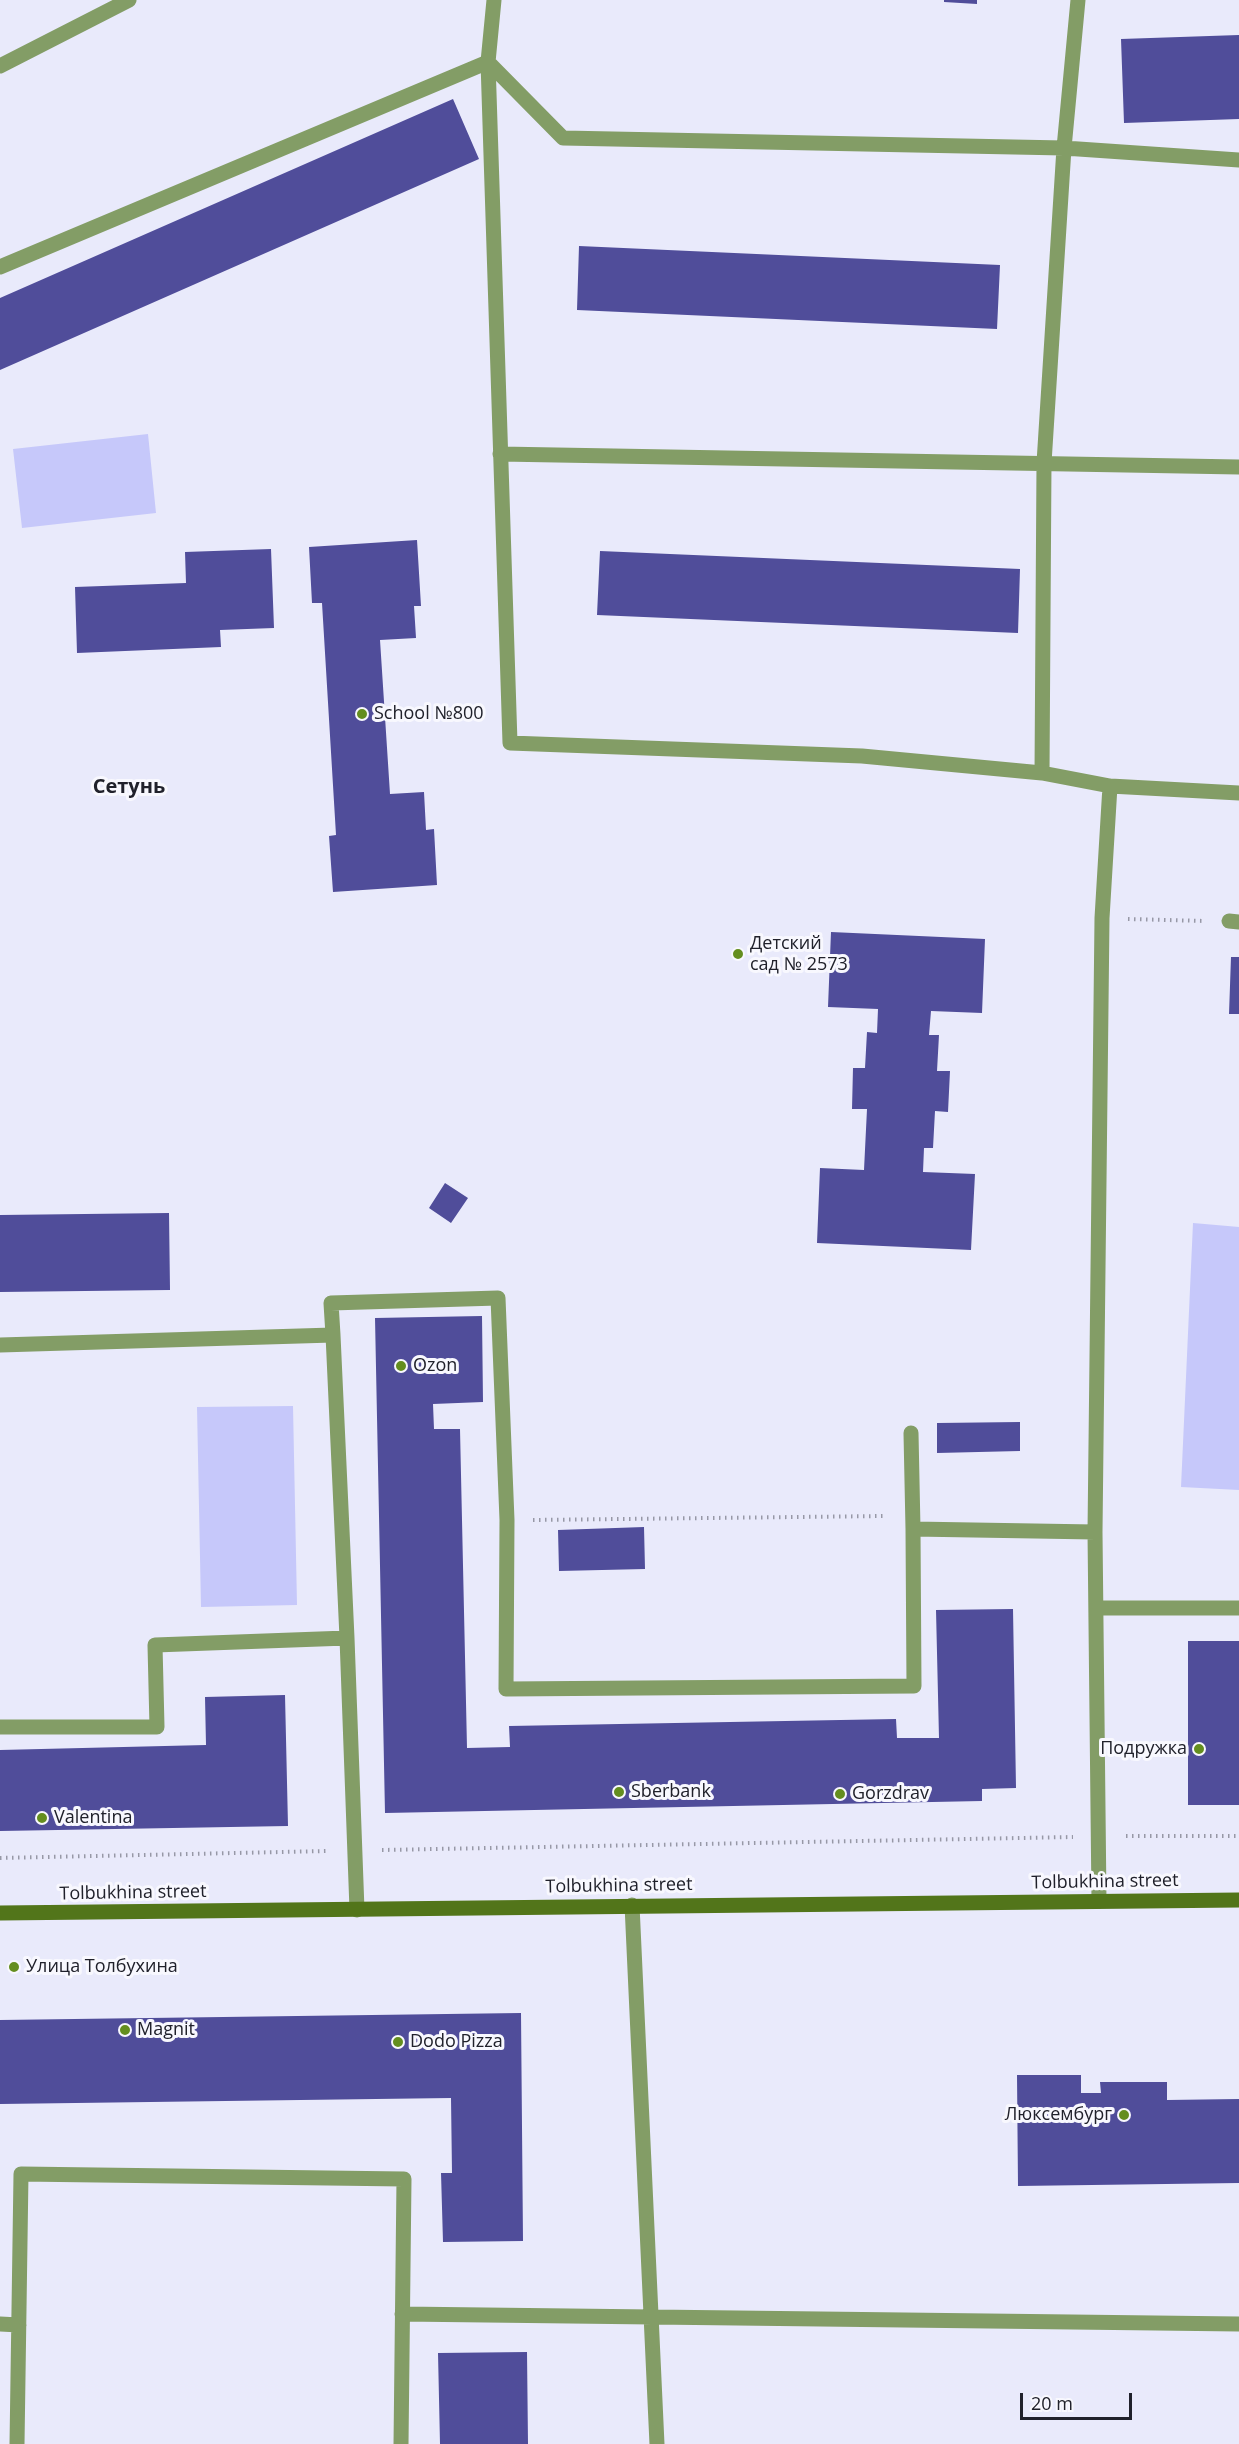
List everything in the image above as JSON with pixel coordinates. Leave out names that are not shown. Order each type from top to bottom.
[{"type":"main road","name":"Tolbukhina street","points":[[0,1913],[1239,1900]]},
{"type":"lane","points":[[0,66],[109,4],[129,0]]},
{"type":"lane","points":[[494,0],[488,62],[510,743],[862,756],[1042,773],[1110,786],[1239,793]]},
{"type":"lane","points":[[1042,773],[1044,463],[1064,148],[1078,0]]},
{"type":"lane","points":[[488,62],[563,138],[1064,148],[1239,160]]},
{"type":"lane","points":[[0,267],[488,62]]},
{"type":"lane","points":[[500,454],[1239,467]]},
{"type":"lane","points":[[1099,1902],[1095,1532],[1102,918],[1110,786]]},
{"type":"lane","points":[[357,1910],[331,1303],[498,1298],[507,1520],[506,1689],[914,1686],[911,1433]]},
{"type":"lane","points":[[0,1345],[333,1335]]},
{"type":"lane","points":[[913,1523],[1095,1532]]},
{"type":"lane","points":[[1097,1608],[1239,1608]]},
{"type":"lane","points":[[0,1727],[157,1727],[155,1645],[346,1638]]},
{"type":"lane","points":[[632,1905],[657,2444]]},
{"type":"lane","points":[[17,2444],[21,2174],[404,2179],[401,2444]]},
{"type":"lane","points":[[402,2314],[1239,2324]]},
{"type":"lane","points":[[0,2324],[19,2325]]},
{"type":"path","points":[[1102,918],[1234,922]]},
{"type":"path","points":[[507,1520],[913,1523]]},
{"type":"path","points":[[0,1858],[1098,1836],[1239,1836]]},
{"type":"shaded area","points":[[148,434],[156,513],[22,528],[13,449]]},
{"type":"shaded area","points":[[1193,1223],[1239,1227],[1239,1490],[1181,1487]]},
{"type":"shaded area","points":[[293,1406],[297,1605],[201,1607],[197,1407]]},
{"type":"building","points":[[944,0],[977,0],[977,4],[944,2]]},
{"type":"building","points":[[1239,35],[1239,119],[1124,123],[1121,39]]},
{"type":"building","points":[[453,99],[479,159],[0,370],[0,298]]},
{"type":"building","points":[[579,246],[1000,265],[997,329],[577,310]]},
{"type":"building","points":[[417,540],[421,606],[414,606],[416,638],[380,640],[390,794],[424,792],[426,830],[434,829],[437,885],[333,892],[329,836],[336,835],[322,603],[312,603],[309,547]]},
{"type":"building","points":[[271,549],[274,628],[220,630],[221,647],[77,653],[75,587],[186,583],[185,552]]},
{"type":"building","points":[[600,551],[1020,569],[1018,633],[597,615]]},
{"type":"building","points":[[831,932],[985,939],[982,1013],[931,1011],[929,1035],[939,1035],[937,1071],[950,1071],[948,1112],[935,1111],[933,1148],[924,1148],[923,1172],[975,1174],[971,1250],[817,1243],[820,1168],[864,1170],[867,1109],[852,1109],[853,1068],[865,1068],[867,1032],[877,1033],[878,1009],[828,1007]]},
{"type":"building","points":[[1231,957],[1239,957],[1239,1014],[1229,1014]]},
{"type":"building","points":[[445,1183],[468,1198],[451,1223],[429,1208]]},
{"type":"building","points":[[169,1213],[170,1290],[0,1292],[0,1215]]},
{"type":"building","points":[[482,1316],[483,1402],[433,1404],[434,1429],[460,1429],[467,1748],[510,1747],[509,1726],[896,1719],[897,1738],[939,1738],[936,1610],[1013,1609],[1016,1788],[982,1789],[982,1801],[385,1813],[375,1318]]},
{"type":"building","points":[[1020,1422],[1020,1451],[937,1453],[937,1423]]},
{"type":"building","points":[[644,1527],[645,1569],[559,1571],[558,1530]]},
{"type":"building","points":[[1188,1641],[1239,1641],[1239,1805],[1188,1805]]},
{"type":"building","points":[[285,1695],[288,1826],[0,1831],[0,1750],[206,1745],[205,1697]]},
{"type":"building","points":[[521,2013],[523,2241],[443,2242],[441,2173],[452,2173],[451,2098],[0,2104],[0,2020]]},
{"type":"building","points":[[1017,2075],[1081,2075],[1081,2093],[1101,2093],[1100,2082],[1167,2082],[1167,2100],[1239,2099],[1239,2183],[1018,2186]]},
{"type":"building","points":[[527,2352],[528,2444],[440,2444],[438,2353]]},
{"type":"place","name":"School №800","points":[[362,714]]},
{"type":"place","name":"Детский сад № 2573","points":[[738,954]]},
{"type":"place","name":"Ozon","points":[[401,1366]]},
{"type":"place","name":"Подружка","points":[[1199,1749]]},
{"type":"place","name":"Sberbank","points":[[619,1792]]},
{"type":"place","name":"Gorzdrav","points":[[840,1794]]},
{"type":"place","name":"Valentina","points":[[42,1818]]},
{"type":"place","name":"Улица Толбухина","points":[[14,1967]]},
{"type":"place","name":"Magnit","points":[[125,2030]]},
{"type":"place","name":"Dodo Pizza","points":[[398,2042]]},
{"type":"place","name":"Люксембург","points":[[1124,2115]]},
{"type":"district","name":"Сетунь","points":[[129,787]]}]
